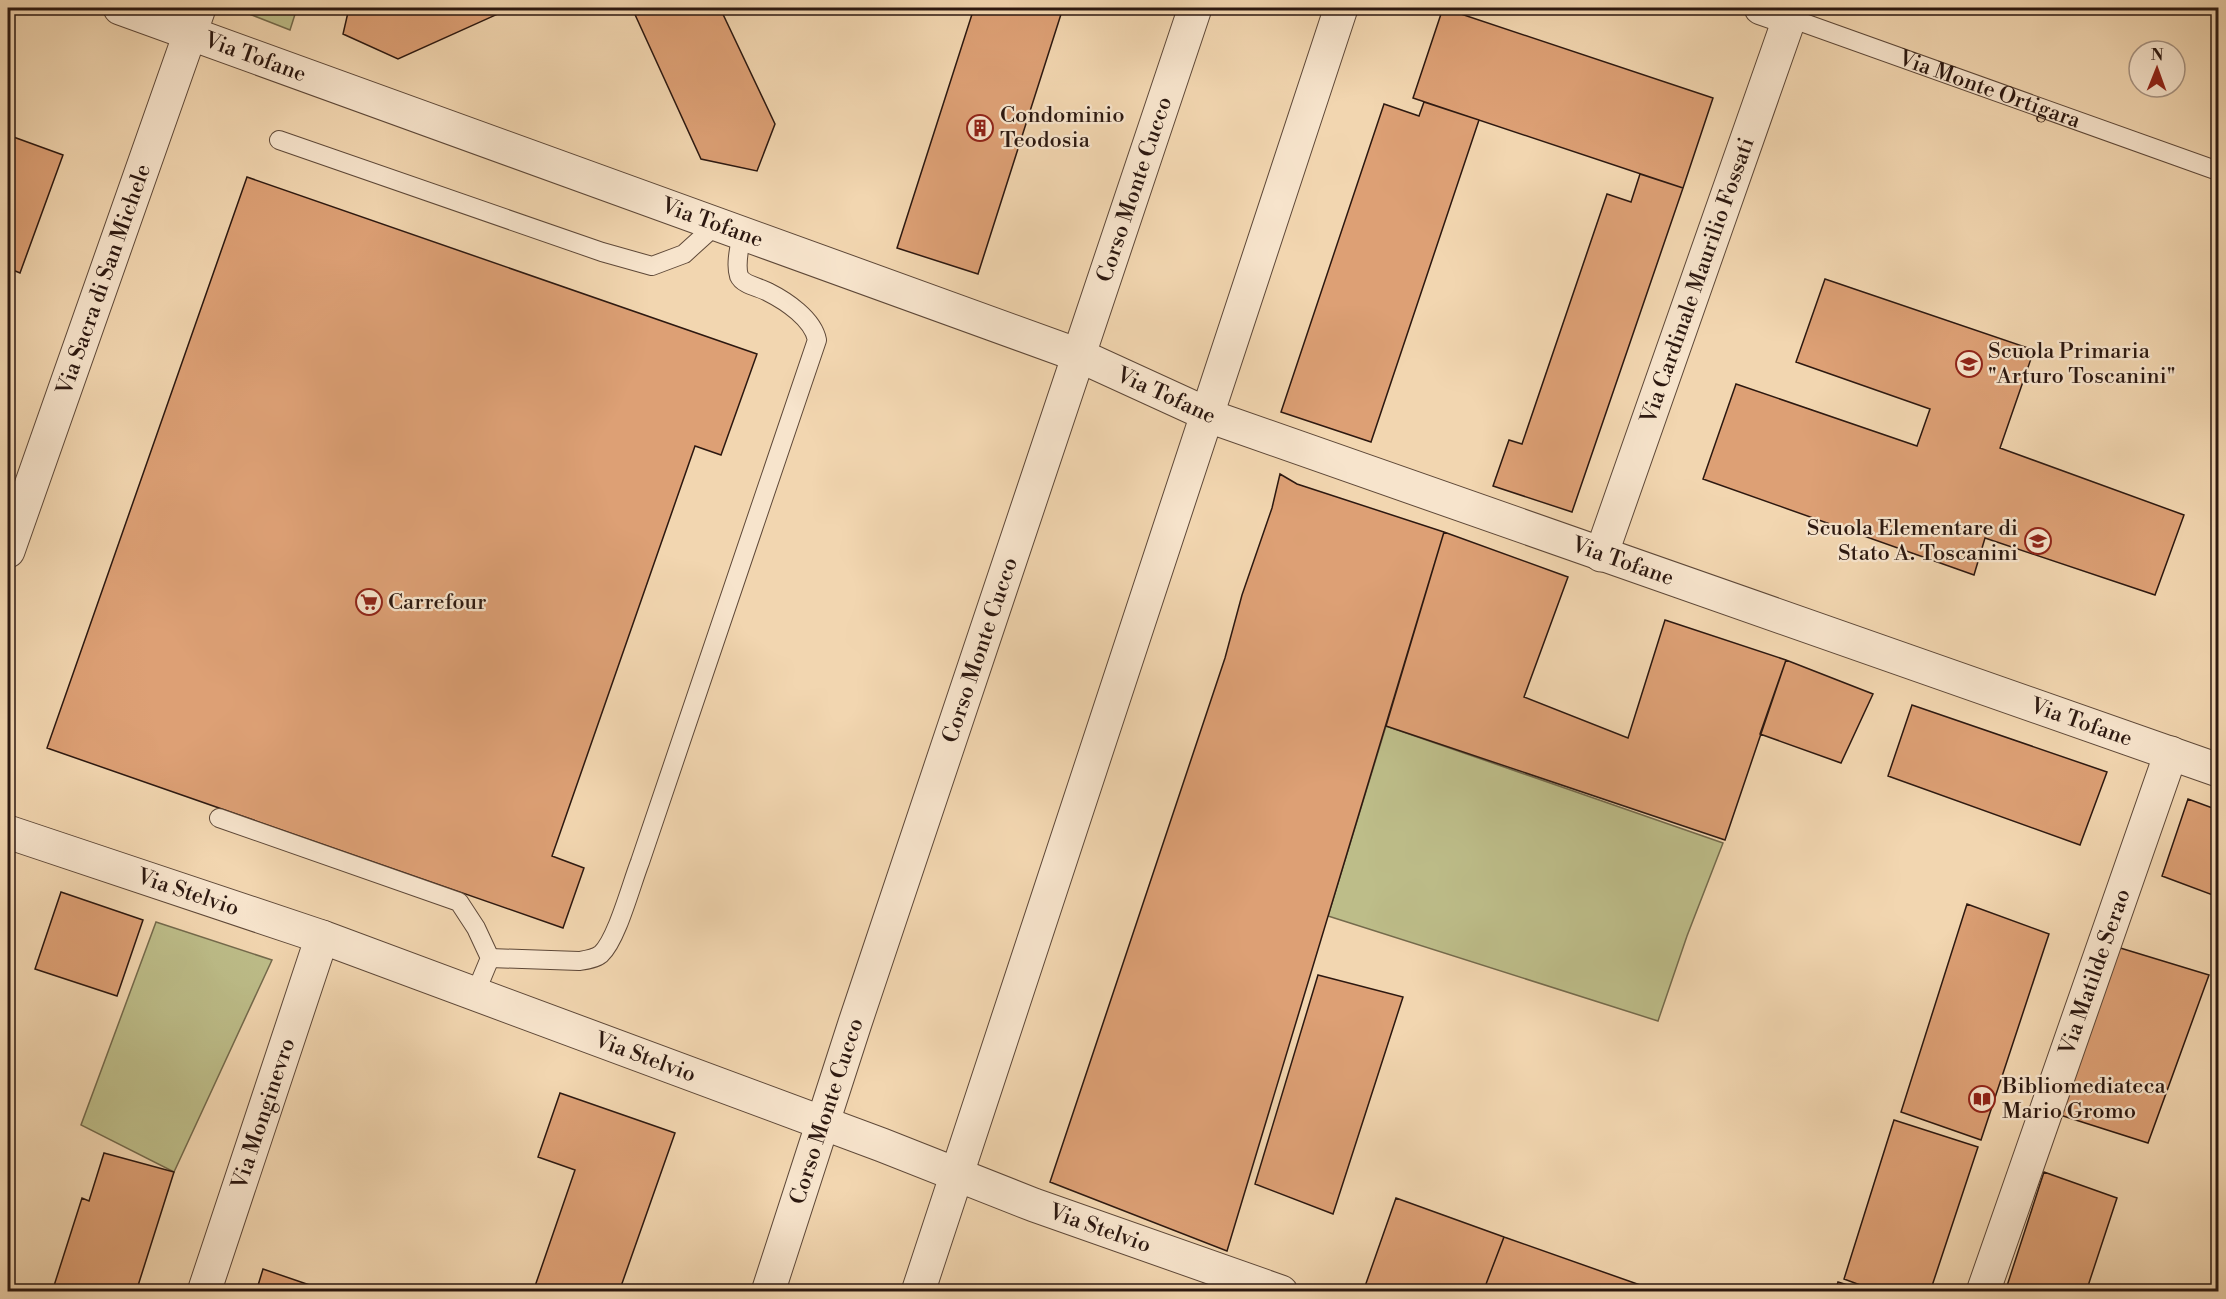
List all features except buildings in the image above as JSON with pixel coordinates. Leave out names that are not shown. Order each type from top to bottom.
[{"type":"street","name":"Via Tofane","points":[[120,8],[194,20],[729,228],[1078,355],[1208,415],[2218,770]]},
{"type":"street","name":"Corso Monte Cucco","points":[[768,1292],[822,1123],[1195,8]]},
{"type":"street","points":[[918,1292],[1341,8]]},
{"type":"street","name":"Via Cardinale Maurilio Fossati","points":[[1601,555],[1781,11]]},
{"type":"street","name":"Via Sacra di San Michele","points":[[8,551],[194,20]]},
{"type":"street","name":"Via Matilde Serao","points":[[1983,1292],[2171,753]]},
{"type":"street","name":"Via Stelvio","points":[[8,832],[322,937],[822,1123],[956,1176],[1281,1292]]},
{"type":"street","name":"Via Monginevro","points":[[204,1292],[322,937]]},
{"type":"lane","name":"Via Monte Ortigara","points":[[1781,11],[2218,171]]},
{"type":"lane","points":[[279,140],[602,252],[652,266],[684,254],[729,228],[738,260],[739,276],[744,282],[767,291],[791,306],[815,332],[817,340],[612,939],[601,955],[591,960],[490,958]]},
{"type":"lane","points":[[219,818],[459,902],[476,928],[490,958],[475,994]]},
{"type":"green space","points":[[234,8],[297,8],[290,30]]},
{"type":"green space","points":[[1386,726],[1723,843],[1687,936],[1658,1021],[1328,916]]},
{"type":"green space","points":[[156,922],[272,960],[174,1172],[81,1125]]},
{"type":"place","name":"Condominio Teodosia","points":[[980,128]]},
{"type":"place","name":"Scuola Primaria \"Arturo Toscanini\"","points":[[1969,364]]},
{"type":"place","name":"Scuola Elementare di Stato A. Toscanini","points":[[2038,541]]},
{"type":"place","name":"Carrefour","points":[[369,602]]},
{"type":"place","name":"Bibliomediateca Mario Gromo","points":[[1982,1099]]}]
